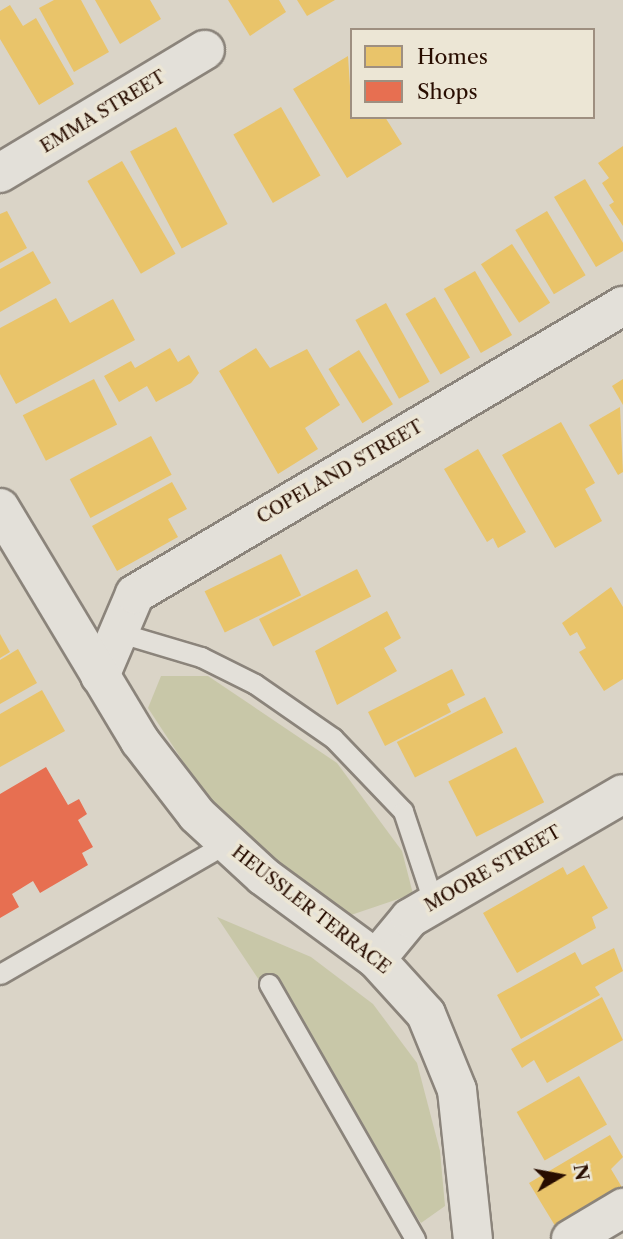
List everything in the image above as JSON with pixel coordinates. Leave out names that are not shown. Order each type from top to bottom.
[{"type":"street","name":"EMMA STREET","points":[[0,173],[205,50]]},
{"type":"street","name":"COPELAND STREET","points":[[100,676],[128,603],[147,586],[623,306]]},
{"type":"street","name":"HEUSSLER TERRACE","points":[[0,508],[100,676],[171,784],[227,844],[376,959],[426,1014],[451,1063],[473,1239]]},
{"type":"street","name":"MOORE STREET","points":[[376,959],[401,926],[433,904],[623,794]]},
{"type":"street","points":[[571,1239],[623,1208]]},
{"type":"lane","points":[[117,632],[201,657],[255,684],[333,738],[403,811],[433,904]]},
{"type":"lane","points":[[0,974],[227,844]]},
{"type":"lane","points":[[270,984],[415,1239]]},
{"type":"green space","points":[[161,676],[208,676],[337,763],[402,851],[413,894],[351,915],[226,827],[148,708]]},
{"type":"green space","points":[[217,917],[311,957],[373,1004],[417,1063],[440,1151],[445,1206],[421,1223]]},
{"type":"building: Homes","points":[[54,0],[81,0],[109,52],[74,72],[39,8]]},
{"type":"building: Homes","points":[[95,0],[150,0],[161,19],[120,44]]},
{"type":"building: Homes","points":[[228,0],[279,0],[286,12],[250,36]]},
{"type":"building: Homes","points":[[297,0],[335,0],[307,16]]},
{"type":"building: Homes","points":[[10,5],[23,26],[36,18],[74,84],[39,105],[0,39],[0,11]]},
{"type":"building: Homes","points":[[348,56],[350,119],[386,119],[402,144],[347,178],[293,89]]},
{"type":"building: Homes","points":[[281,107],[320,175],[273,203],[233,134]]},
{"type":"building: Homes","points":[[176,127],[228,224],[182,249],[130,151]]},
{"type":"building: Homes","points":[[623,146],[623,226],[609,205],[614,202],[602,183],[609,178],[598,163]]},
{"type":"building: Homes","points":[[122,161],[176,254],[141,274],[87,181]]},
{"type":"building: Homes","points":[[585,179],[623,243],[623,251],[596,267],[554,197]]},
{"type":"building: Homes","points":[[7,211],[27,248],[0,263],[0,214]]},
{"type":"building: Homes","points":[[547,211],[586,275],[554,294],[515,230]]},
{"type":"building: Homes","points":[[512,244],[550,303],[519,323],[481,264]]},
{"type":"building: Homes","points":[[33,251],[51,283],[0,312],[0,269]]},
{"type":"building: Homes","points":[[475,271],[512,335],[481,353],[444,289]]},
{"type":"building: Homes","points":[[435,297],[470,358],[441,375],[406,314]]},
{"type":"building: Homes","points":[[56,298],[70,323],[113,299],[135,340],[16,404],[0,374],[0,328]]},
{"type":"building: Homes","points":[[386,303],[430,382],[399,399],[355,320]]},
{"type":"building: Homes","points":[[170,348],[178,362],[189,355],[199,373],[191,383],[156,402],[147,386],[119,402],[104,376],[131,361],[135,368]]},
{"type":"building: Homes","points":[[256,348],[270,368],[307,349],[340,405],[305,428],[318,449],[278,474],[219,371]]},
{"type":"building: Homes","points":[[359,350],[393,404],[362,423],[328,369]]},
{"type":"building: Homes","points":[[94,379],[117,424],[46,461],[23,415]]},
{"type":"building: Homes","points":[[623,379],[623,405],[612,386]]},
{"type":"building: Homes","points":[[620,407],[623,472],[618,475],[589,425]]},
{"type":"building: Homes","points":[[561,422],[595,483],[585,489],[602,521],[555,548],[502,455]]},
{"type":"building: Homes","points":[[151,436],[172,475],[90,518],[70,479]]},
{"type":"building: Homes","points":[[478,449],[526,532],[498,548],[493,538],[487,542],[444,469]]},
{"type":"building: Homes","points":[[172,482],[187,509],[168,519],[178,537],[117,571],[92,526]]},
{"type":"building: Homes","points":[[281,554],[301,595],[225,633],[205,591]]},
{"type":"building: Homes","points":[[357,569],[371,597],[273,647],[259,619]]},
{"type":"building: Homes","points":[[611,587],[623,607],[623,679],[604,691],[579,652],[586,648],[577,632],[570,636],[562,623]]},
{"type":"building: Homes","points":[[387,611],[401,638],[384,648],[397,671],[337,705],[315,651]]},
{"type":"building: Homes","points":[[0,634],[10,652],[0,658]]},
{"type":"building: Homes","points":[[18,649],[37,683],[0,704],[0,660]]},
{"type":"building: Homes","points":[[452,669],[465,695],[447,704],[451,712],[385,746],[368,712]]},
{"type":"building: Homes","points":[[42,690],[65,731],[0,767],[0,714]]},
{"type":"building: Homes","points":[[485,697],[503,733],[415,778],[397,742]]},
{"type":"building: Homes","points":[[516,747],[544,802],[476,837],[448,782]]},
{"type":"building: Homes","points":[[584,865],[608,908],[592,917],[596,928],[517,973],[483,913],[563,867],[567,875]]},
{"type":"building: Homes","points":[[614,948],[623,971],[595,987],[600,995],[521,1039],[497,995],[575,952],[582,965]]},
{"type":"building: Homes","points":[[602,997],[623,1040],[547,1083],[534,1060],[522,1068],[511,1049]]},
{"type":"building: Homes","points":[[579,1076],[607,1124],[545,1160],[517,1112]]},
{"type":"building: Homes","points":[[610,1135],[623,1157],[611,1169],[623,1189],[557,1229],[529,1183]]},
{"type":"building: Shops","points":[[46,767],[68,805],[79,799],[87,814],[78,820],[93,847],[82,853],[88,865],[40,893],[33,881],[12,894],[19,907],[0,918],[0,794]]}]
